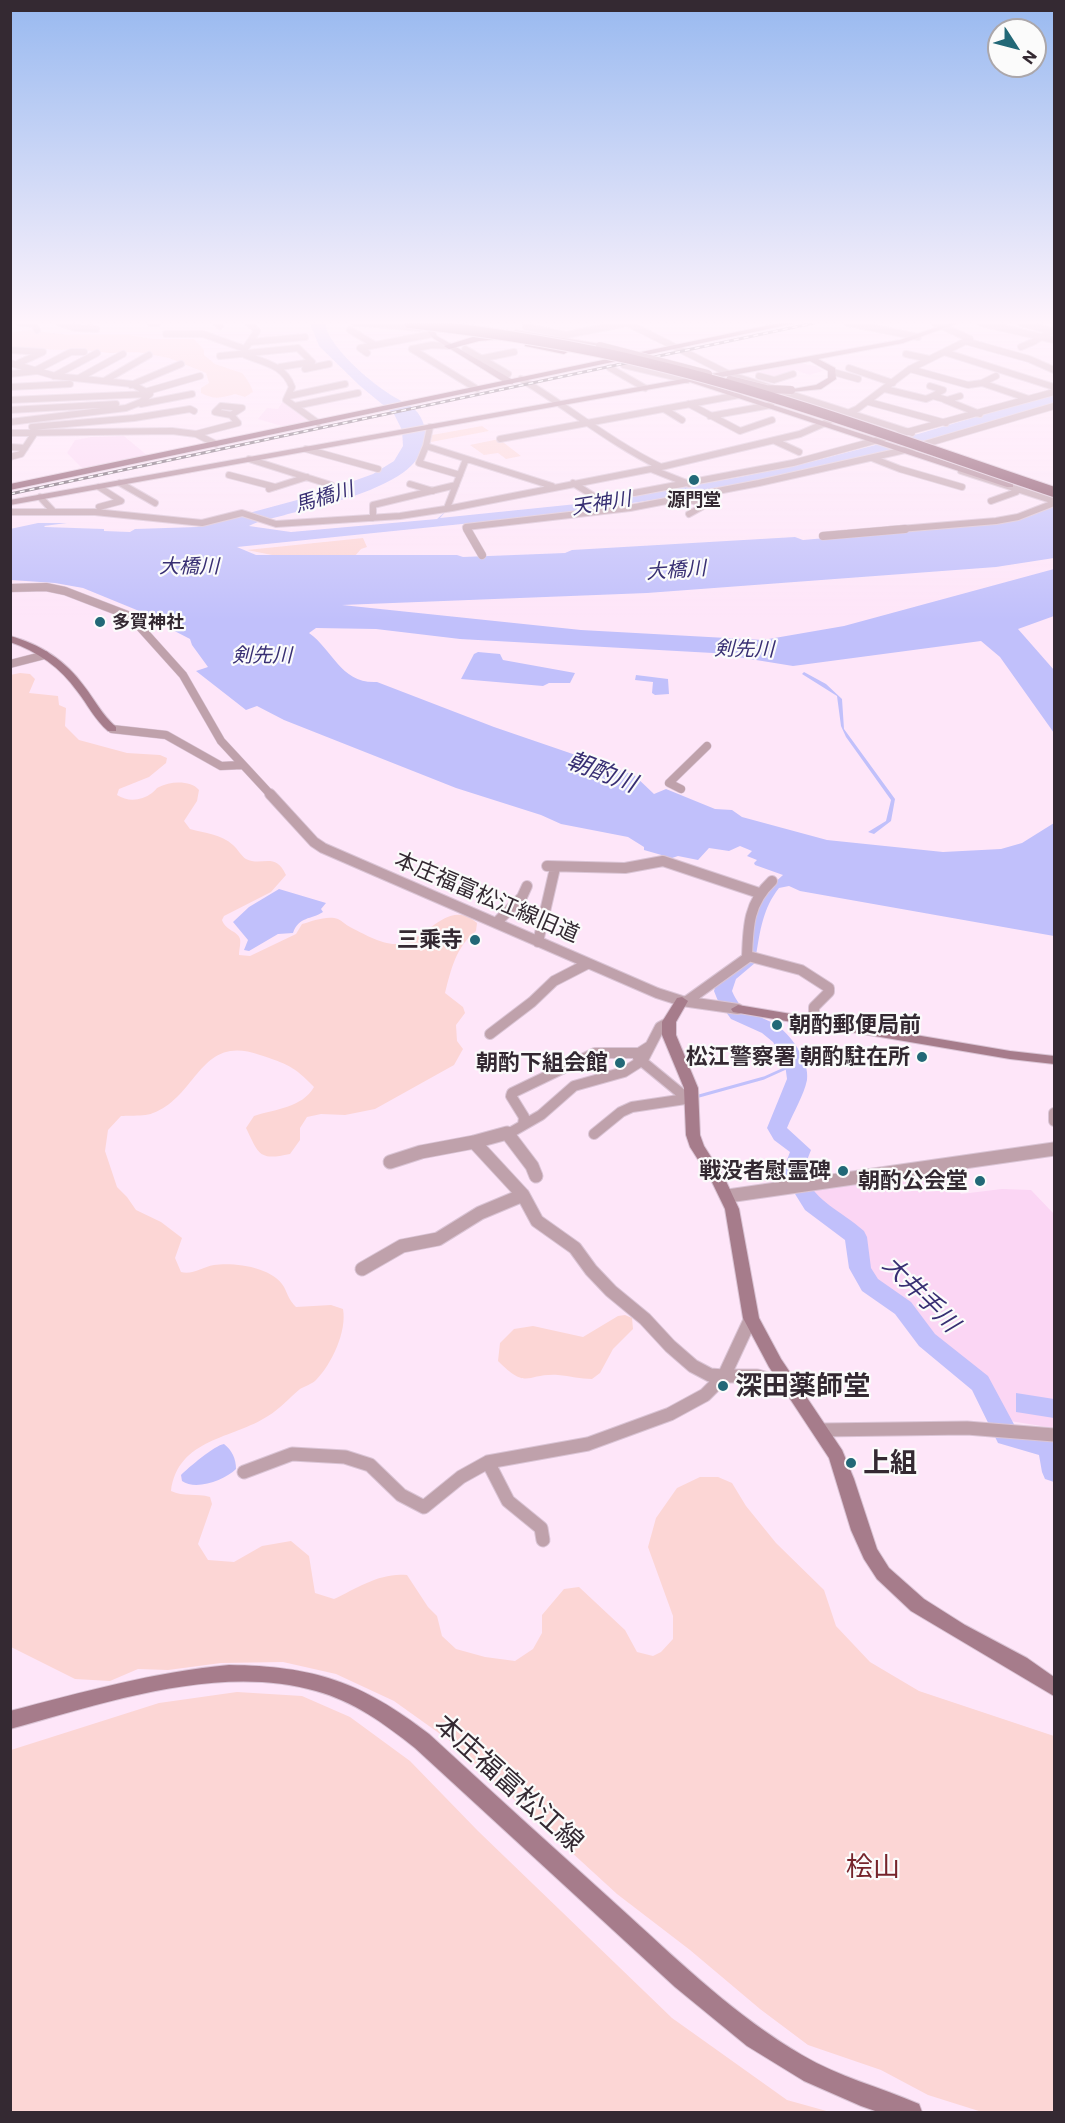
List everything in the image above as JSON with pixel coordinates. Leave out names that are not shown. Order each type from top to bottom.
[{"type":"highway","points":[[10,487],[322,422]]},
{"type":"highway","points":[[845,422],[1054,492]]},
{"type":"street","points":[[18,434],[31,428],[92,422]]},
{"type":"street","points":[[196,435],[237,422]]},
{"type":"street","points":[[10,502],[455,422]]},
{"type":"street","points":[[500,439],[594,422]]},
{"type":"street","points":[[722,422],[740,431],[765,422]]},
{"type":"street","points":[[751,422],[759,424]]},
{"type":"street","points":[[822,422],[1054,501]]},
{"type":"street","points":[[10,512],[52,511],[112,514],[202,523],[243,513],[278,524],[373,518],[447,508],[661,467],[774,441],[832,422]]},
{"type":"street","points":[[880,422],[934,441]]},
{"type":"street","points":[[634,493],[810,459],[950,422]]},
{"type":"street","points":[[482,555],[475,538],[466,527],[652,507],[872,458],[1000,422]]},
{"type":"street","points":[[589,423],[634,453],[661,467]]},
{"type":"street","points":[[199,424],[203,432]]},
{"type":"street","points":[[428,427],[426,446],[419,463],[460,475]]},
{"type":"street","points":[[10,434],[167,430],[196,435],[216,444]]},
{"type":"street","points":[[10,457],[20,455],[34,434]]},
{"type":"street","points":[[774,441],[799,452]]},
{"type":"street","points":[[925,444],[1054,487]]},
{"type":"street","points":[[426,446],[555,487]]},
{"type":"street","points":[[10,447],[25,448]]},
{"type":"street","points":[[306,449],[378,469]]},
{"type":"street","points":[[872,458],[900,469],[962,487]]},
{"type":"street","points":[[249,459],[330,485]]},
{"type":"street","points":[[447,508],[466,459]]},
{"type":"street","points":[[651,469],[688,484],[703,494]]},
{"type":"street","points":[[229,475],[275,487]]},
{"type":"street","points":[[266,490],[307,477]]},
{"type":"street","points":[[1013,487],[1033,480]]},
{"type":"street","points":[[120,483],[155,503]]},
{"type":"street","points":[[573,483],[592,495]]},
{"type":"street","points":[[410,484],[433,491]]},
{"type":"street","points":[[373,518],[373,505],[456,485]]},
{"type":"street","points":[[99,486],[121,501],[99,507]]},
{"type":"street","points":[[992,501],[1016,492],[1013,487]]},
{"type":"street","points":[[40,497],[52,511]]},
{"type":"street","points":[[685,498],[705,505],[689,514]]},
{"type":"street","points":[[823,536],[996,521],[1025,515],[1054,501]]},
{"type":"street","name":"本庄福富松江線旧道","points":[[10,588],[46,587],[65,591],[130,616],[183,675],[221,741],[314,842],[323,848],[657,993],[685,1001],[814,1020],[1010,1055],[1054,1060]]},
{"type":"street","points":[[10,639],[32,647],[45,655],[74,680],[97,716],[112,729],[166,735],[221,766],[242,765]]},
{"type":"street","points":[[10,664],[45,655]]},
{"type":"street","points":[[681,789],[669,783],[706,746]]},
{"type":"street","points":[[538,942],[551,867],[625,868],[666,862],[759,893]]},
{"type":"street","points":[[752,956],[747,940],[753,906],[759,893],[772,881]]},
{"type":"street","points":[[496,923],[522,897],[527,886]]},
{"type":"street","points":[[390,1162],[421,1152],[507,1133],[541,1115],[574,1086],[624,1072],[643,1060],[660,1026],[669,1022],[685,1001],[752,956],[785,964],[812,975],[829,988],[829,992],[816,1001],[813,1007],[814,1020]]},
{"type":"street","points":[[490,1034],[532,1002],[554,981],[587,964]]},
{"type":"street","points":[[669,1022],[669,1035],[691,1088],[693,1135],[697,1147],[728,1196],[732,1209],[751,1318],[764,1345],[821,1430],[843,1468],[866,1544],[889,1581],[929,1613],[1023,1666],[1054,1688]]},
{"type":"street","points":[[523,1125],[524,1117],[511,1096],[512,1093],[595,1053],[639,1053],[650,1046]]},
{"type":"street","points":[[629,1054],[643,1060],[683,1095],[692,1098]]},
{"type":"street","points":[[594,1134],[621,1112],[632,1107],[692,1098]]},
{"type":"street","points":[[1054,1113],[1054,1121]]},
{"type":"street","points":[[507,1133],[532,1166],[536,1176]]},
{"type":"street","points":[[474,1142],[523,1195],[537,1221],[575,1248],[610,1291],[645,1318],[670,1347],[703,1372],[724,1376],[757,1376],[791,1386]]},
{"type":"street","points":[[728,1196],[1054,1149]]},
{"type":"street","points":[[362,1269],[402,1246],[438,1239],[480,1213],[523,1195]]},
{"type":"street","points":[[244,1472],[292,1454],[360,1459],[377,1472],[389,1488],[424,1508],[454,1482],[488,1462],[588,1444],[670,1414],[705,1395],[729,1370],[742,1331],[751,1318]]},
{"type":"street","points":[[821,1430],[934,1427],[1012,1429],[1054,1435]]},
{"type":"street","points":[[488,1462],[508,1501],[541,1528],[543,1540]]},
{"type":"street","name":"本庄福富松江線","points":[[10,1720],[188,1678],[235,1673],[288,1677],[320,1684],[357,1697],[391,1717],[422,1741],[682,1979],[726,2016],[781,2056],[840,2085],[911,2112]]},
{"type":"shaded area","points":[[268,422],[307,422],[285,427]]},
{"type":"shaded area","points":[[124,436],[148,456],[83,469],[67,453],[75,440]]},
{"type":"shaded area","points":[[947,1169],[961,1194],[1002,1189],[1031,1190],[1054,1214],[1054,1428],[1010,1421],[993,1389],[986,1381],[927,1331],[913,1308],[874,1280],[864,1244],[856,1230],[827,1211],[813,1198],[814,1187]]},
{"type":"green space","points":[[482,426],[489,431],[431,442],[432,435]]},
{"type":"green space","points":[[499,439],[521,456],[506,459],[498,453],[484,455],[470,445]]},
{"type":"green space","points":[[363,538],[367,547],[361,549],[355,556],[272,555],[247,550]]},
{"type":"green space","name":"桧山","points":[[30,674],[35,679],[29,693],[58,696],[59,705],[66,708],[65,726],[79,740],[127,753],[160,755],[167,758],[166,763],[149,777],[119,789],[117,795],[130,800],[139,799],[148,796],[158,787],[180,782],[191,784],[199,790],[197,801],[184,821],[190,829],[223,838],[246,859],[273,862],[282,868],[286,875],[271,892],[224,916],[222,920],[239,936],[239,955],[250,956],[296,934],[302,924],[325,918],[338,919],[376,940],[390,944],[403,943],[412,939],[448,917],[467,916],[477,923],[476,931],[469,937],[455,959],[445,993],[463,1007],[465,1013],[456,1025],[457,1041],[463,1049],[454,1065],[375,1109],[345,1115],[321,1114],[307,1117],[300,1128],[300,1140],[290,1154],[265,1156],[257,1149],[246,1128],[254,1116],[295,1104],[309,1094],[314,1087],[301,1074],[284,1064],[240,1050],[224,1052],[212,1059],[168,1105],[149,1114],[121,1116],[108,1130],[105,1151],[117,1187],[136,1210],[161,1222],[182,1238],[175,1258],[181,1272],[222,1264],[252,1267],[279,1280],[296,1307],[331,1305],[343,1309],[343,1327],[337,1347],[328,1365],[316,1380],[300,1389],[268,1416],[196,1450],[184,1460],[176,1474],[171,1491],[210,1497],[212,1504],[198,1544],[208,1560],[234,1562],[262,1546],[291,1541],[309,1556],[315,1593],[334,1599],[379,1578],[407,1575],[428,1607],[437,1616],[442,1636],[456,1649],[485,1657],[515,1661],[533,1649],[542,1633],[542,1615],[564,1589],[579,1587],[625,1630],[637,1652],[653,1656],[661,1652],[673,1639],[673,1616],[648,1547],[656,1518],[677,1488],[700,1477],[718,1477],[732,1483],[746,1506],[776,1543],[824,1590],[836,1626],[870,1662],[919,1691],[1054,1736],[1054,2112],[982,2112],[928,2095],[881,2070],[808,2045],[617,1894],[450,1741],[394,1701],[336,1674],[283,1662],[221,1663],[168,1670],[138,1669],[110,1681],[75,1679],[11,1647],[10,675]]},
{"type":"green space","points":[[625,1315],[632,1318],[633,1329],[613,1349],[600,1373],[592,1379],[558,1375],[522,1378],[516,1376],[498,1361],[500,1343],[514,1329],[533,1326],[583,1337],[618,1316]]},
{"type":"green space","points":[[237,1692],[302,1696],[350,1717],[410,1761],[478,1831],[672,2018],[787,2100],[830,2112],[11,2112],[11,1750],[159,1703]]},
{"type":"water","points":[[398,422],[422,422],[425,429],[421,453],[404,472],[377,487],[348,498],[249,526],[291,532],[437,519],[446,511],[440,518],[606,501],[806,463],[959,422],[992,422],[834,465],[678,496],[560,514],[237,547],[256,555],[457,555],[463,557],[565,553],[572,550],[795,537],[803,540],[995,523],[1054,505],[1054,558],[996,567],[647,593],[342,605],[581,630],[763,640],[844,626],[1054,569],[1054,616],[1018,629],[1054,670],[1054,733],[1000,657],[981,641],[793,666],[713,653],[460,639],[376,629],[316,628],[309,633],[338,665],[355,678],[377,682],[494,727],[634,775],[654,794],[666,789],[715,809],[732,810],[742,817],[827,840],[943,852],[1001,849],[1022,843],[1054,823],[1054,936],[800,891],[789,886],[779,888],[769,904],[756,956],[752,955],[752,931],[757,910],[766,893],[783,875],[755,865],[757,860],[747,856],[752,851],[740,846],[729,851],[709,848],[698,860],[678,856],[672,858],[644,850],[644,847],[628,837],[561,824],[541,815],[456,788],[284,720],[257,706],[246,710],[196,671],[208,667],[190,639],[151,616],[136,618],[144,613],[83,588],[55,583],[11,580],[10,529],[38,523],[67,523],[45,527],[130,532],[135,529],[197,527],[312,496],[373,474],[394,461],[403,446],[402,430]]},
{"type":"water","points":[[478,652],[500,654],[503,660],[575,673],[570,683],[549,683],[543,686],[461,679],[474,654]]},
{"type":"water","points":[[804,672],[826,684],[842,699],[844,729],[895,799],[891,821],[874,834],[868,832],[886,821],[891,800],[846,737],[841,726],[837,696],[802,674]]},
{"type":"water","points":[[636,675],[668,679],[669,694],[655,695],[652,693],[653,682],[635,680]]},
{"type":"water","points":[[279,889],[326,903],[321,909],[323,912],[302,921],[293,933],[278,934],[249,951],[244,950],[248,940],[233,922],[249,907]]},
{"type":"water","points":[[1016,1393],[1054,1399],[1054,1418],[1016,1412]]},
{"type":"water","points":[[224,1444],[233,1455],[236,1469],[225,1477],[210,1483],[195,1485],[182,1481],[181,1475],[189,1467],[208,1452]]},
{"type":"waterway","name":"大井手川","points":[[746,963],[728,976],[723,991],[727,1001],[738,1015],[769,1029],[781,1038],[795,1064],[797,1079],[777,1128],[781,1135],[801,1150],[792,1173],[803,1192],[817,1209],[856,1237],[860,1268],[870,1285],[903,1308],[927,1340],[980,1383],[1007,1436],[1048,1447],[1051,1451],[1054,1472]]},
{"type":"waterway","points":[[699,1096],[764,1078],[795,1064]]},
{"type":"railway","points":[[10,494],[348,422]]},
{"type":"place","name":"源門堂","points":[[694,480]]},
{"type":"place","name":"多賀神社","points":[[100,622]]},
{"type":"place","name":"三乘寺","points":[[475,940]]},
{"type":"place","name":"朝酌郵便局前","points":[[777,1025]]},
{"type":"place","name":"松江警察署 朝酌駐在所","points":[[922,1057]]},
{"type":"place","name":"朝酌下組会館","points":[[620,1063]]},
{"type":"place","name":"戦没者慰霊碑","points":[[843,1171]]},
{"type":"place","name":"朝酌公会堂","points":[[980,1181]]},
{"type":"place","name":"深田薬師堂","points":[[723,1386]]},
{"type":"place","name":"上組","points":[[851,1463]]},
{"type":"water label","name":"馬橋川","points":[[324,497]]},
{"type":"water label","name":"天神川","points":[[601,503]]},
{"type":"water label","name":"大橋川","points":[[189,566]]},
{"type":"water label","name":"大橋川","points":[[676,570]]},
{"type":"water label","name":"剣先川","points":[[744,649]]},
{"type":"water label","name":"剣先川","points":[[262,655]]},
{"type":"water label","name":"朝酌川","points":[[602,772]]}]
